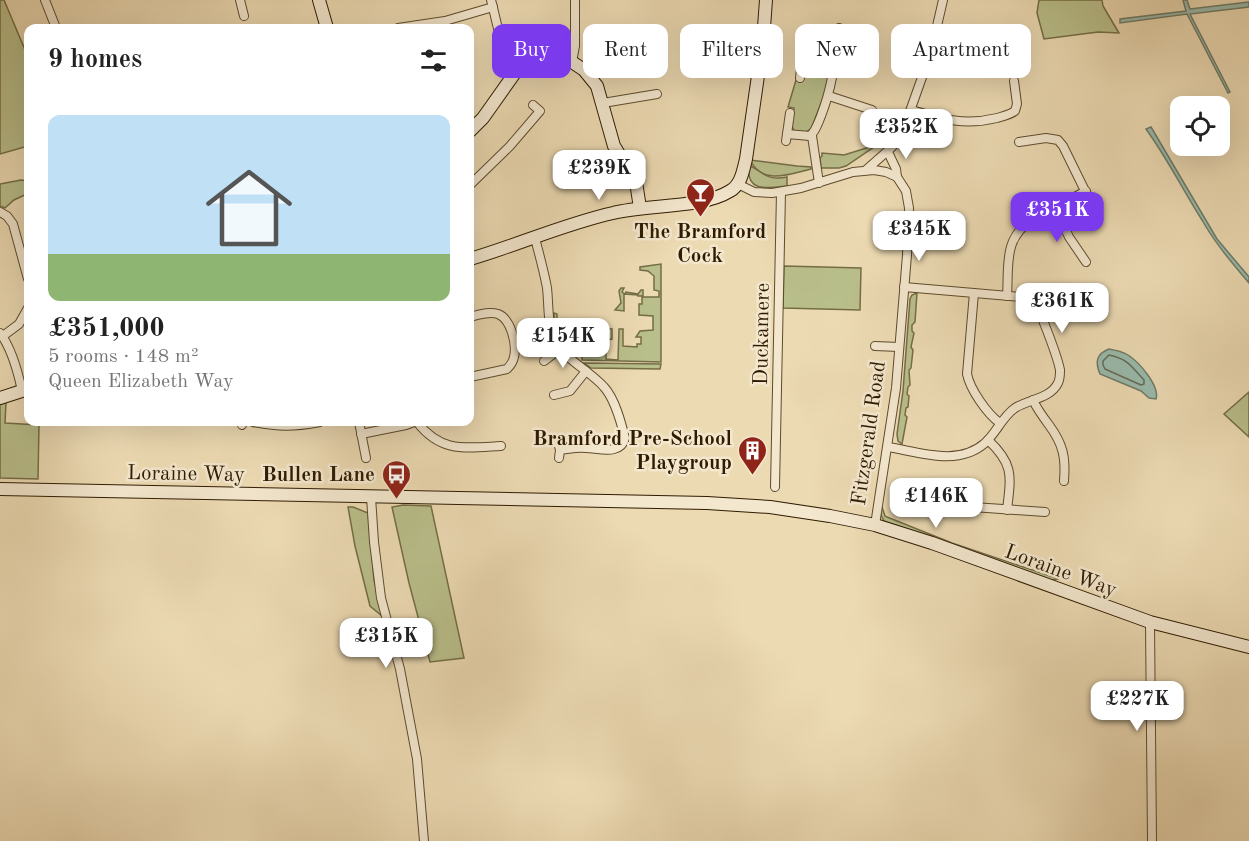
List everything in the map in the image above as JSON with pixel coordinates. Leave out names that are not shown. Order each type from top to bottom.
[{"type":"main road","points":[[319,0],[326,24]]},
{"type":"main road","points":[[474,258],[610,213],[705,200],[728,193],[734,188],[741,177],[746,159],[763,41],[766,0]]},
{"type":"main road","points":[[572,62],[594,80],[600,93],[614,146],[636,182],[640,208]]},
{"type":"main road","points":[[474,127],[512,78]]},
{"type":"main road","points":[[0,398],[24,390]]},
{"type":"main road","name":"Loraine Way","points":[[0,489],[740,505],[789,510],[875,525],[932,543],[1150,622],[1249,647]]},
{"type":"street","points":[[45,0],[54,24]]},
{"type":"street","points":[[240,0],[244,16]]},
{"type":"street","points":[[572,62],[575,46],[575,0]]},
{"type":"street","points":[[866,170],[888,152],[901,135],[932,52],[943,0]]},
{"type":"street","points":[[430,24],[492,4],[497,24]]},
{"type":"street","points":[[819,183],[812,136],[829,96],[833,78]]},
{"type":"street","points":[[911,110],[947,120],[968,122],[1008,115],[1015,111],[1017,104],[1014,81]]},
{"type":"street","points":[[603,103],[657,94]]},
{"type":"street","points":[[829,96],[872,110]]},
{"type":"street","points":[[474,181],[510,146],[540,111],[533,105]]},
{"type":"street","points":[[790,113],[787,137],[812,136]]},
{"type":"street","points":[[1007,296],[1010,252],[1013,238],[1019,230],[1055,207],[1088,195],[1058,140],[1046,138],[1019,142]]},
{"type":"street","name":"Fitzgerald Road","points":[[875,525],[896,388],[908,199],[888,152]]},
{"type":"street","points":[[738,184],[756,193],[781,192],[866,170],[884,171],[897,177]]},
{"type":"street","name":"Duckamere","points":[[776,487],[781,192]]},
{"type":"street","points":[[1055,207],[1069,237],[1086,262]]},
{"type":"street","points":[[0,212],[7,216],[13,224],[24,264]]},
{"type":"street","points":[[535,238],[546,286],[551,328],[556,341],[608,392],[623,433],[624,442],[620,447],[609,450],[582,448],[559,451]]},
{"type":"street","points":[[888,447],[940,456],[969,453],[984,444],[1013,410],[1049,394],[1060,378],[1060,368],[1041,317],[1030,301],[1007,296],[904,287]]},
{"type":"street","points":[[974,293],[967,374],[971,386],[990,414],[1000,423]]},
{"type":"street","points":[[474,316],[491,313],[503,317],[510,326],[515,352],[507,369],[474,376]]},
{"type":"street","points":[[24,315],[19,324],[1,334],[24,388]]},
{"type":"street","name":"Fitzgerald Road","points":[[875,346],[899,347]]},
{"type":"street","points":[[544,361],[561,348]]},
{"type":"street","points":[[554,395],[570,392],[586,371]]},
{"type":"street","points":[[1033,400],[1062,447],[1065,466],[1064,481]]},
{"type":"street","points":[[273,426],[293,426]]},
{"type":"street","points":[[360,426],[366,458]]},
{"type":"street","points":[[362,434],[401,426]]},
{"type":"street","points":[[419,426],[445,445],[463,448],[501,446]]},
{"type":"street","points":[[988,440],[1004,456],[1010,473],[1007,510]]},
{"type":"street","points":[[766,476],[776,477]]},
{"type":"street","points":[[371,497],[381,598],[400,669],[417,759],[424,841]]},
{"type":"street","points":[[973,507],[1045,512]]},
{"type":"street","points":[[1150,622],[1152,841]]},
{"type":"green space","points":[[0,0],[4,0],[24,48],[24,147],[0,154]]},
{"type":"green space","points":[[1039,0],[1102,0],[1103,6],[1119,33],[1098,32],[1044,39],[1037,13]]},
{"type":"green space","points":[[804,78],[830,78],[811,129],[806,132],[794,131],[792,126],[794,108],[788,107],[796,80]]},
{"type":"green space","points":[[900,110],[906,110],[896,132],[846,166],[821,168],[822,153],[844,155],[873,146],[875,129],[895,132],[898,127]]},
{"type":"green space","points":[[750,160],[811,167],[811,169],[786,175],[769,176],[755,168]]},
{"type":"green space","points":[[749,165],[770,177],[787,177],[787,186],[759,187],[751,180]]},
{"type":"green space","points":[[24,180],[24,195],[5,208],[0,206],[0,184]]},
{"type":"green space","points":[[661,264],[661,362],[582,360],[582,356],[588,350],[600,346],[606,349],[606,359],[618,360],[619,329],[623,329],[623,346],[637,347],[637,344],[641,344],[641,337],[636,337],[640,331],[653,330],[653,316],[639,315],[642,296],[624,294],[624,311],[615,310],[621,303],[619,291],[621,288],[624,288],[622,292],[625,294],[626,292],[638,294],[643,290],[643,297],[659,297],[659,291],[654,290],[654,276],[648,271],[640,270],[640,267]]},
{"type":"green space","points":[[784,266],[861,268],[860,310],[783,308]]},
{"type":"green space","points":[[917,293],[915,322],[912,325],[914,333],[909,370],[910,385],[907,394],[909,396],[908,407],[906,408],[907,417],[902,444],[898,441],[897,434],[903,391],[910,299]]},
{"type":"green space","points":[[554,313],[557,314],[557,323],[560,326],[579,327],[579,333],[596,333],[596,328],[612,329],[612,339],[595,342],[575,354],[559,336]]},
{"type":"green space","points":[[584,363],[661,364],[660,369],[591,368]]},
{"type":"green space","points":[[1249,392],[1249,437],[1224,414]]},
{"type":"green space","points":[[6,403],[5,423],[39,426],[38,479],[0,478],[0,404]]},
{"type":"green space","points":[[881,504],[887,517],[952,543],[1059,579],[1050,580],[884,521],[881,515]]},
{"type":"green space","points":[[431,506],[464,658],[430,662],[392,507]]},
{"type":"green space","points":[[348,507],[368,513],[374,580],[382,616],[370,606]]},
{"type":"water","points":[[1183,0],[1187,0],[1190,9],[1249,2],[1249,7],[1190,14],[1230,92],[1228,93],[1187,14],[1120,23],[1120,19],[1186,11]]},
{"type":"water","points":[[1151,127],[1217,239],[1249,277],[1249,283],[1207,228],[1146,129]]},
{"type":"water","points":[[1109,349],[1126,354],[1138,363],[1152,381],[1156,399],[1149,398],[1141,391],[1100,374],[1097,366],[1099,356]]},
{"type":"place","name":"The Bramford Cock","points":[[700,218]]},
{"type":"place","name":"Bramford Pre-School Playgroup","points":[[753,476]]},
{"type":"place","name":"Bullen Lane","points":[[396,500]]}]
